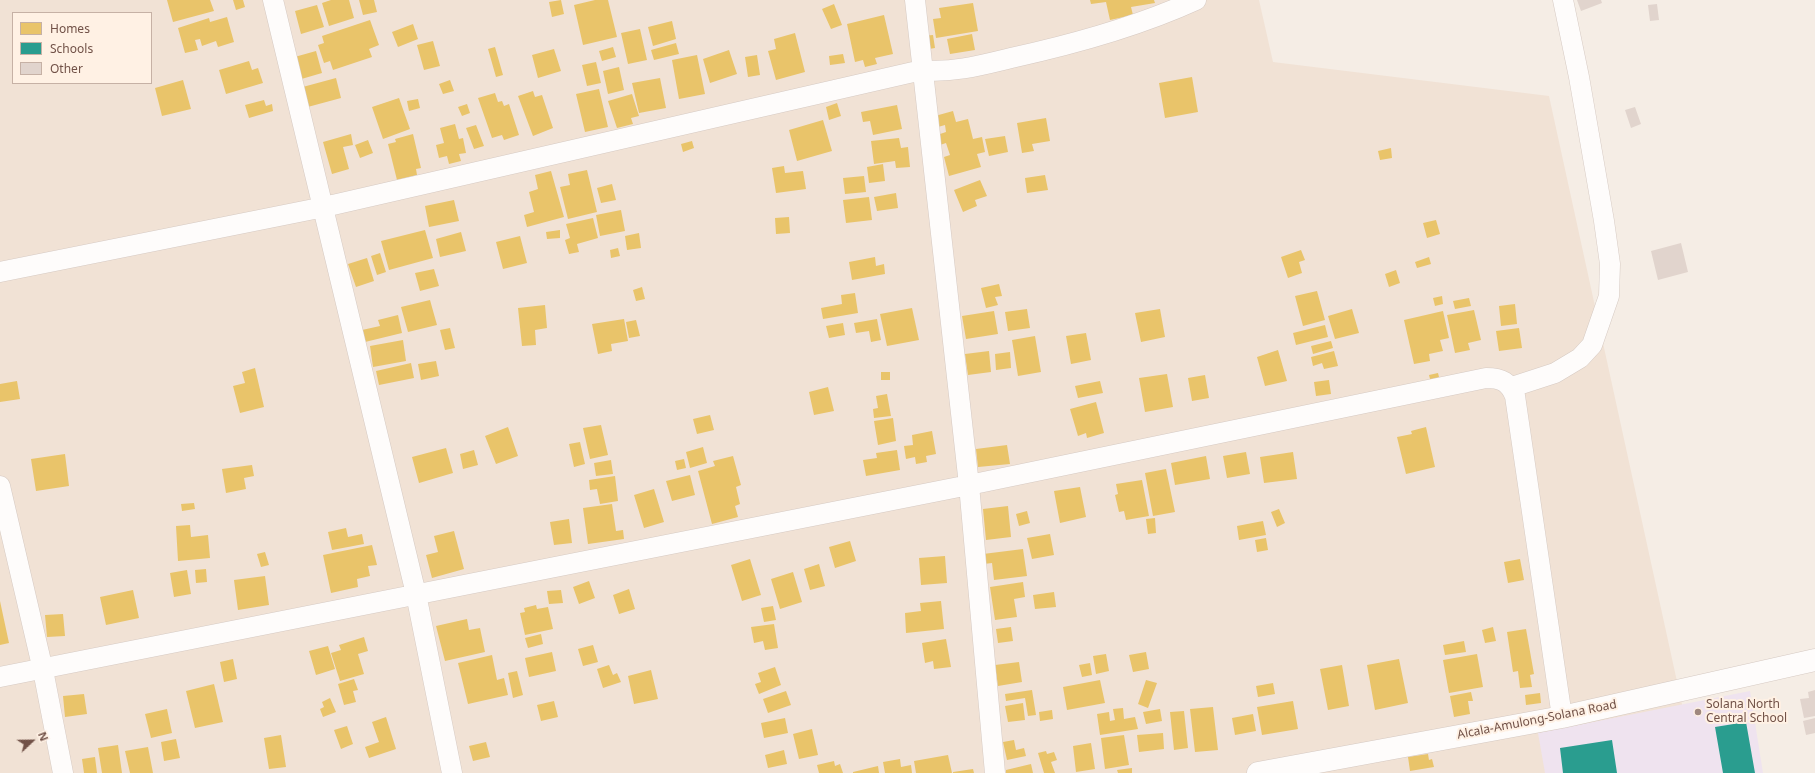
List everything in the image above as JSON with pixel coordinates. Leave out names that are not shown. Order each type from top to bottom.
[{"type":"main road","name":"Alcala-Amulong-Solana Road","points":[[1258,773],[1562,717],[1815,660]]},
{"type":"street","points":[[273,0],[416,594],[452,773]]},
{"type":"street","points":[[914,0],[969,485],[995,773]]},
{"type":"street","points":[[0,272],[324,207],[922,70],[938,72],[959,70],[1089,40],[1164,15],[1196,0]]},
{"type":"street","points":[[1512,387],[1555,373],[1580,358],[1592,345],[1609,296],[1610,264],[1603,214],[1579,77],[1563,0]]},
{"type":"street","points":[[0,677],[43,670],[416,594],[969,485],[1486,378],[1496,378],[1506,381],[1512,387],[1515,396],[1521,427],[1562,717]]},
{"type":"street","points":[[0,486],[43,670],[63,773]]},
{"type":"shaded area","points":[[0,0],[1259,0],[1273,62],[1549,96],[1697,773],[0,773]]},
{"type":"shaded area","name":"Solana North Central School","points":[[1750,691],[1763,773],[1545,773],[1538,733]]},
{"type":"building: Homes","points":[[167,0],[210,0],[214,11],[173,22]]},
{"type":"building: Homes","points":[[233,0],[243,0],[245,7],[236,10]]},
{"type":"building: Homes","points":[[331,0],[349,0],[354,18],[329,26],[322,3]]},
{"type":"building: Homes","points":[[359,0],[374,0],[377,12],[363,15]]},
{"type":"building: Homes","points":[[561,0],[564,14],[552,17],[549,2]]},
{"type":"building: Homes","points":[[595,0],[608,0],[617,37],[583,45],[574,5]]},
{"type":"building: Homes","points":[[1090,0],[1154,0],[1155,3],[1131,7],[1133,15],[1110,20],[1106,2],[1091,4]]},
{"type":"building: Homes","points":[[973,3],[978,31],[936,38],[933,19],[941,18],[939,8]]},
{"type":"building: Homes","points":[[834,4],[842,25],[831,29],[822,9]]},
{"type":"building: Homes","points":[[317,5],[324,27],[301,34],[295,11]]},
{"type":"building: Homes","points":[[884,15],[893,54],[875,58],[877,64],[865,67],[863,60],[855,62],[847,24]]},
{"type":"building: Homes","points":[[227,17],[234,42],[218,47],[216,41],[202,46],[200,39],[195,40],[198,50],[185,53],[178,28],[209,18],[210,22]]},
{"type":"building: Homes","points":[[370,20],[379,45],[369,49],[372,57],[333,70],[330,61],[324,63],[318,45],[324,43],[322,36]]},
{"type":"building: Homes","points":[[672,21],[676,39],[653,46],[648,27]]},
{"type":"building: Homes","points":[[413,24],[418,39],[398,47],[392,32]]},
{"type":"building: Homes","points":[[640,29],[647,60],[628,64],[621,33]]},
{"type":"building: Homes","points":[[795,33],[805,72],[776,80],[768,51],[776,49],[774,39]]},
{"type":"building: Homes","points":[[972,34],[975,50],[950,54],[947,39]]},
{"type":"building: Homes","points":[[933,35],[935,48],[923,50],[922,36]]},
{"type":"building: Homes","points":[[433,41],[440,66],[424,70],[417,45]]},
{"type":"building: Homes","points":[[676,43],[679,54],[654,60],[651,50]]},
{"type":"building: Homes","points":[[495,47],[503,75],[496,77],[488,49]]},
{"type":"building: Homes","points":[[613,47],[616,57],[602,61],[599,51]]},
{"type":"building: Homes","points":[[554,49],[561,71],[538,78],[532,55]]},
{"type":"building: Homes","points":[[729,50],[737,74],[710,83],[703,59]]},
{"type":"building: Homes","points":[[316,51],[322,73],[298,80],[291,58]]},
{"type":"building: Homes","points":[[843,54],[845,63],[830,65],[829,56]]},
{"type":"building: Homes","points":[[697,55],[705,94],[679,99],[672,60]]},
{"type":"building: Homes","points":[[757,55],[760,75],[748,77],[745,57]]},
{"type":"building: Homes","points":[[249,61],[252,70],[258,68],[263,83],[226,94],[219,70]]},
{"type":"building: Homes","points":[[596,62],[601,83],[587,86],[582,65]]},
{"type":"building: Homes","points":[[619,67],[624,90],[608,94],[603,71]]},
{"type":"building: Homes","points":[[1192,77],[1198,112],[1165,118],[1159,83]]},
{"type":"building: Homes","points":[[336,78],[341,98],[304,108],[299,88]]},
{"type":"building: Homes","points":[[660,78],[666,108],[639,113],[632,83]]},
{"type":"building: Homes","points":[[183,80],[191,109],[162,116],[155,88]]},
{"type":"building: Homes","points":[[450,80],[454,91],[443,94],[439,84]]},
{"type":"building: Homes","points":[[599,89],[608,127],[585,132],[576,94]]},
{"type":"building: Homes","points":[[533,91],[535,97],[542,95],[553,128],[533,136],[518,96]]},
{"type":"building: Homes","points":[[495,93],[498,102],[502,101],[504,106],[509,104],[519,135],[504,140],[502,135],[492,138],[478,98]]},
{"type":"building: Homes","points":[[632,94],[639,116],[631,118],[633,124],[617,128],[608,101]]},
{"type":"building: Homes","points":[[399,98],[410,129],[383,139],[372,107]]},
{"type":"building: Homes","points":[[418,99],[420,108],[409,111],[407,101]]},
{"type":"building: Homes","points":[[264,100],[266,106],[272,104],[273,111],[249,118],[245,105]]},
{"type":"building: Homes","points":[[837,103],[841,116],[829,120],[826,107]]},
{"type":"building: Homes","points":[[467,104],[470,113],[462,116],[458,107]]},
{"type":"building: Homes","points":[[897,105],[902,129],[873,135],[870,121],[863,122],[861,112]]},
{"type":"building: Homes","points":[[953,111],[956,122],[968,119],[973,139],[982,137],[985,152],[977,154],[981,167],[949,176],[944,157],[950,155],[946,143],[940,145],[937,135],[946,132],[945,125],[938,127],[935,116]]},
{"type":"building: Homes","points":[[1046,118],[1050,141],[1032,144],[1034,151],[1022,153],[1017,123]]},
{"type":"building: Homes","points":[[823,120],[832,151],[797,161],[789,130]]},
{"type":"building: Homes","points":[[455,124],[459,139],[463,138],[466,153],[459,154],[461,161],[449,164],[447,156],[439,158],[436,145],[444,143],[440,128]]},
{"type":"building: Homes","points":[[476,125],[484,146],[474,149],[466,128]]},
{"type":"building: Homes","points":[[351,134],[353,145],[343,147],[349,169],[332,174],[323,142]]},
{"type":"building: Homes","points":[[413,134],[421,168],[416,169],[417,175],[397,180],[388,144],[396,142],[395,139]]},
{"type":"building: Homes","points":[[1005,136],[1008,152],[989,156],[985,139]]},
{"type":"building: Homes","points":[[899,138],[901,148],[908,147],[910,167],[896,168],[895,161],[874,164],[871,141]]},
{"type":"building: Homes","points":[[368,140],[373,153],[360,158],[355,145]]},
{"type":"building: Homes","points":[[692,141],[694,148],[683,152],[681,144]]},
{"type":"building: Homes","points":[[1391,148],[1392,158],[1380,160],[1378,151]]},
{"type":"building: Homes","points":[[883,164],[885,181],[869,183],[867,167]]},
{"type":"building: Homes","points":[[784,166],[785,173],[803,171],[806,189],[776,193],[772,168]]},
{"type":"building: Homes","points":[[587,170],[597,212],[568,219],[560,187],[570,185],[568,174]]},
{"type":"building: Homes","points":[[551,171],[564,217],[527,227],[524,215],[534,212],[529,192],[538,189],[535,175]]},
{"type":"building: Homes","points":[[1045,175],[1048,190],[1027,193],[1025,178]]},
{"type":"building: Homes","points":[[864,176],[866,192],[845,194],[843,178]]},
{"type":"building: Homes","points":[[980,180],[987,196],[975,200],[977,206],[963,212],[954,190]]},
{"type":"building: Homes","points":[[612,184],[616,200],[601,203],[597,188]]},
{"type":"building: Homes","points":[[896,193],[898,208],[877,211],[874,197]]},
{"type":"building: Homes","points":[[869,197],[872,220],[846,223],[843,200]]},
{"type":"building: Homes","points":[[454,200],[459,221],[429,227],[425,206]]},
{"type":"building: Homes","points":[[621,210],[625,231],[600,236],[596,215]]},
{"type":"building: Homes","points":[[789,217],[790,233],[776,234],[775,218]]},
{"type":"building: Homes","points":[[593,218],[598,238],[577,244],[579,252],[569,254],[565,240],[570,238],[566,224]]},
{"type":"building: Homes","points":[[1436,220],[1440,234],[1427,238],[1423,223]]},
{"type":"building: Homes","points":[[425,230],[433,258],[389,270],[381,241]]},
{"type":"building: Homes","points":[[560,230],[560,238],[547,239],[546,232]]},
{"type":"building: Homes","points":[[461,232],[466,251],[440,257],[436,239]]},
{"type":"building: Homes","points":[[639,233],[641,248],[627,250],[625,236]]},
{"type":"building: Homes","points":[[520,236],[527,263],[503,269],[496,242]]},
{"type":"building: Homes","points":[[618,248],[620,256],[611,258],[610,250]]},
{"type":"building: Homes","points":[[1301,250],[1305,260],[1299,262],[1302,273],[1288,278],[1281,257]]},
{"type":"building: Homes","points":[[380,253],[386,272],[377,275],[371,256]]},
{"type":"building: Homes","points":[[875,257],[876,266],[884,264],[885,274],[852,280],[849,262]]},
{"type":"building: Homes","points":[[1429,257],[1431,264],[1417,268],[1415,262]]},
{"type":"building: Homes","points":[[367,258],[374,281],[356,287],[348,264]]},
{"type":"building: Homes","points":[[434,269],[439,286],[420,291],[415,273]]},
{"type":"building: Homes","points":[[1396,270],[1400,283],[1389,287],[1385,274]]},
{"type":"building: Homes","points":[[999,284],[1002,296],[995,297],[998,305],[986,308],[981,288]]},
{"type":"building: Homes","points":[[642,287],[645,299],[636,301],[633,290]]},
{"type":"building: Homes","points":[[1317,291],[1325,320],[1303,326],[1295,296]]},
{"type":"building: Homes","points":[[855,293],[858,313],[823,319],[821,308],[842,304],[841,295]]},
{"type":"building: Homes","points":[[1442,296],[1443,304],[1435,306],[1433,298]]},
{"type":"building: Homes","points":[[1469,298],[1471,306],[1455,309],[1453,301]]},
{"type":"building: Homes","points":[[430,300],[437,325],[408,332],[401,307]]},
{"type":"building: Homes","points":[[1515,304],[1517,324],[1501,326],[1499,306]]},
{"type":"building: Homes","points":[[545,305],[547,328],[535,330],[536,345],[522,346],[518,308]]},
{"type":"building: Homes","points":[[912,308],[919,340],[887,346],[880,314]]},
{"type":"building: Homes","points":[[1027,309],[1030,328],[1008,331],[1005,312]]},
{"type":"building: Homes","points":[[1160,309],[1165,337],[1141,342],[1135,313]]},
{"type":"building: Homes","points":[[1352,309],[1359,333],[1335,339],[1328,316]]},
{"type":"building: Homes","points":[[1474,310],[1481,340],[1468,343],[1470,350],[1455,353],[1447,315]]},
{"type":"building: Homes","points":[[994,311],[998,334],[966,339],[962,316]]},
{"type":"building: Homes","points":[[1443,311],[1449,338],[1440,340],[1443,351],[1429,354],[1430,361],[1414,364],[1404,320]]},
{"type":"building: Homes","points":[[398,315],[402,333],[365,342],[362,330],[380,326],[378,320]]},
{"type":"building: Homes","points":[[624,319],[628,341],[611,344],[612,351],[598,354],[592,324]]},
{"type":"building: Homes","points":[[877,319],[881,340],[871,342],[869,331],[856,333],[854,323]]},
{"type":"building: Homes","points":[[636,320],[640,336],[629,338],[626,322]]},
{"type":"building: Homes","points":[[843,323],[845,335],[829,338],[826,326]]},
{"type":"building: Homes","points":[[1325,325],[1328,337],[1296,345],[1293,333]]},
{"type":"building: Homes","points":[[450,328],[455,348],[445,350],[440,330]]},
{"type":"building: Homes","points":[[1519,328],[1522,348],[1499,351],[1496,331]]},
{"type":"building: Homes","points":[[1086,333],[1091,360],[1071,364],[1066,336]]},
{"type":"building: Homes","points":[[1035,336],[1041,372],[1018,376],[1012,340]]},
{"type":"building: Homes","points":[[403,340],[406,361],[373,367],[370,346]]},
{"type":"building: Homes","points":[[1331,341],[1333,348],[1313,354],[1311,346]]},
{"type":"building: Homes","points":[[1278,350],[1287,381],[1265,386],[1257,357]]},
{"type":"building: Homes","points":[[989,351],[991,372],[968,375],[965,354]]},
{"type":"building: Homes","points":[[1334,351],[1338,366],[1324,369],[1322,363],[1313,366],[1311,357]]},
{"type":"building: Homes","points":[[1010,352],[1011,368],[996,370],[995,354]]},
{"type":"building: Homes","points":[[436,361],[439,376],[421,380],[418,364]]},
{"type":"building: Homes","points":[[411,363],[414,378],[379,385],[376,371]]},
{"type":"building: Homes","points":[[255,368],[264,407],[240,413],[233,386],[245,383],[242,372]]},
{"type":"building: Homes","points":[[881,372],[890,372],[890,380],[881,380]]},
{"type":"building: Homes","points":[[1438,373],[1440,381],[1431,383],[1429,375]]},
{"type":"building: Homes","points":[[1167,374],[1173,407],[1145,412],[1139,378]]},
{"type":"building: Homes","points":[[1205,375],[1209,398],[1192,401],[1188,378]]},
{"type":"building: Homes","points":[[1329,380],[1331,394],[1316,396],[1314,382]]},
{"type":"building: Homes","points":[[17,381],[20,399],[0,402],[0,384]]},
{"type":"building: Homes","points":[[1100,381],[1103,393],[1078,398],[1075,386]]},
{"type":"building: Homes","points":[[828,387],[834,411],[814,415],[809,392]]},
{"type":"building: Homes","points":[[887,394],[891,416],[874,418],[873,409],[878,408],[876,396]]},
{"type":"building: Homes","points":[[1096,402],[1104,433],[1087,438],[1086,433],[1078,436],[1070,409]]},
{"type":"building: Homes","points":[[710,415],[714,430],[697,434],[693,419]]},
{"type":"building: Homes","points":[[893,418],[896,441],[878,445],[874,421]]},
{"type":"building: Homes","points":[[601,425],[608,455],[590,459],[583,428]]},
{"type":"building: Homes","points":[[508,427],[518,456],[496,464],[485,436]]},
{"type":"building: Homes","points":[[1426,427],[1435,467],[1406,474],[1397,437],[1412,434],[1411,431]]},
{"type":"building: Homes","points":[[932,431],[936,454],[926,456],[927,462],[916,464],[915,457],[906,459],[904,446],[913,445],[912,435]]},
{"type":"building: Homes","points":[[580,442],[585,464],[574,467],[569,444]]},
{"type":"building: Homes","points":[[1007,445],[1010,464],[978,467],[976,449]]},
{"type":"building: Homes","points":[[703,447],[707,463],[690,468],[686,452]]},
{"type":"building: Homes","points":[[446,448],[453,473],[419,483],[412,457]]},
{"type":"building: Homes","points":[[474,450],[478,465],[463,469],[460,454]]},
{"type":"building: Homes","points":[[897,450],[900,470],[866,476],[863,460],[877,458],[876,453]]},
{"type":"building: Homes","points":[[1246,452],[1250,474],[1227,478],[1223,456]]},
{"type":"building: Homes","points":[[1293,452],[1297,479],[1264,483],[1260,457]]},
{"type":"building: Homes","points":[[65,454],[69,486],[36,491],[31,459]]},
{"type":"building: Homes","points":[[733,456],[741,485],[736,487],[740,504],[735,506],[738,517],[712,524],[698,471],[715,466],[713,461]]},
{"type":"building: Homes","points":[[1206,456],[1210,479],[1175,485],[1171,463]]},
{"type":"building: Homes","points":[[684,459],[686,468],[677,470],[675,461]]},
{"type":"building: Homes","points":[[611,460],[613,474],[596,476],[594,463]]},
{"type":"building: Homes","points":[[252,465],[254,476],[244,478],[246,489],[226,493],[222,469]]},
{"type":"building: Homes","points":[[1166,469],[1175,512],[1153,516],[1145,473]]},
{"type":"building: Homes","points":[[690,475],[695,495],[672,501],[666,481]]},
{"type":"building: Homes","points":[[615,476],[618,501],[600,504],[597,489],[590,490],[589,480]]},
{"type":"building: Homes","points":[[1142,480],[1149,516],[1126,520],[1124,511],[1119,512],[1115,495],[1118,494],[1116,484]]},
{"type":"building: Homes","points":[[1080,487],[1086,517],[1060,523],[1054,491]]},
{"type":"building: Homes","points":[[654,489],[664,522],[644,528],[634,495]]},
{"type":"building: Homes","points":[[194,503],[195,509],[182,511],[181,504]]},
{"type":"building: Homes","points":[[612,504],[616,531],[623,530],[624,539],[588,544],[583,508]]},
{"type":"building: Homes","points":[[1008,506],[1011,537],[986,540],[983,509]]},
{"type":"building: Homes","points":[[1279,509],[1285,523],[1277,527],[1271,512]]},
{"type":"building: Homes","points":[[1027,511],[1030,523],[1019,526],[1016,514]]},
{"type":"building: Homes","points":[[1155,518],[1156,533],[1148,534],[1146,519]]},
{"type":"building: Homes","points":[[569,519],[572,543],[554,545],[550,522]]},
{"type":"building: Homes","points":[[1263,521],[1266,535],[1239,540],[1237,526]]},
{"type":"building: Homes","points":[[190,525],[191,537],[208,535],[210,558],[178,561],[176,526]]},
{"type":"building: Homes","points":[[346,528],[348,537],[362,534],[364,544],[332,550],[328,532]]},
{"type":"building: Homes","points":[[454,531],[464,569],[432,578],[426,555],[438,552],[434,536]]},
{"type":"building: Homes","points":[[1050,534],[1054,555],[1032,559],[1027,538]]},
{"type":"building: Homes","points":[[1266,538],[1268,550],[1257,552],[1255,540]]},
{"type":"building: Homes","points":[[850,541],[856,561],[835,568],[829,547]]},
{"type":"building: Homes","points":[[372,545],[377,565],[368,566],[370,576],[357,579],[358,587],[331,593],[323,555]]},
{"type":"building: Homes","points":[[1023,549],[1027,576],[994,580],[992,563],[984,564],[983,554]]},
{"type":"building: Homes","points":[[265,552],[269,565],[261,567],[257,554]]},
{"type":"building: Homes","points":[[945,556],[947,583],[921,585],[919,558]]},
{"type":"building: Homes","points":[[750,559],[761,595],[742,601],[731,565]]},
{"type":"building: Homes","points":[[1520,559],[1524,580],[1508,583],[1504,562]]},
{"type":"building: Homes","points":[[819,564],[825,586],[810,590],[804,569]]},
{"type":"building: Homes","points":[[206,569],[207,582],[196,583],[195,570]]},
{"type":"building: Homes","points":[[187,570],[191,594],[174,597],[170,573]]},
{"type":"building: Homes","points":[[793,572],[802,602],[780,609],[771,579]]},
{"type":"building: Homes","points":[[265,576],[269,605],[238,610],[234,580]]},
{"type":"building: Homes","points":[[589,581],[595,598],[579,604],[573,587]]},
{"type":"building: Homes","points":[[1023,582],[1025,597],[1014,599],[1017,617],[995,620],[990,587]]},
{"type":"building: Homes","points":[[629,589],[635,609],[619,614],[613,595]]},
{"type":"building: Homes","points":[[133,590],[139,618],[106,625],[100,597]]},
{"type":"building: Homes","points":[[561,590],[563,603],[549,604],[547,591]]},
{"type":"building: Homes","points":[[1054,592],[1056,607],[1035,609],[1033,595]]},
{"type":"building: Homes","points":[[0,601],[9,643],[0,645]]},
{"type":"building: Homes","points":[[941,601],[944,629],[906,633],[905,613],[921,611],[920,603]]},
{"type":"building: Homes","points":[[536,605],[537,609],[548,607],[553,629],[525,635],[520,613],[525,612],[524,608]]},
{"type":"building: Homes","points":[[773,606],[776,620],[764,622],[761,608]]},
{"type":"building: Homes","points":[[63,614],[65,636],[47,637],[45,615]]},
{"type":"building: Homes","points":[[467,619],[469,630],[480,628],[485,652],[445,661],[436,626]]},
{"type":"building: Homes","points":[[774,624],[778,648],[765,650],[763,641],[754,643],[751,627]]},
{"type":"building: Homes","points":[[1011,627],[1013,641],[998,643],[996,629]]},
{"type":"building: Homes","points":[[1493,627],[1496,641],[1485,643],[1482,630]]},
{"type":"building: Homes","points":[[1526,629],[1534,674],[1530,675],[1532,687],[1520,688],[1518,671],[1513,672],[1507,632]]},
{"type":"building: Homes","points":[[541,634],[543,644],[528,648],[525,638]]},
{"type":"building: Homes","points":[[364,637],[368,651],[358,654],[364,674],[340,681],[331,653],[341,650],[339,645]]},
{"type":"building: Homes","points":[[946,639],[951,667],[934,669],[933,661],[925,663],[922,643]]},
{"type":"building: Homes","points":[[1464,641],[1466,652],[1445,655],[1443,645]]},
{"type":"building: Homes","points":[[593,645],[598,662],[583,666],[578,649]]},
{"type":"building: Homes","points":[[328,646],[335,669],[316,675],[309,651]]},
{"type":"building: Homes","points":[[552,652],[556,671],[529,677],[525,658]]},
{"type":"building: Homes","points":[[1146,652],[1149,669],[1133,672],[1129,655]]},
{"type":"building: Homes","points":[[1106,654],[1109,671],[1096,674],[1093,656]]},
{"type":"building: Homes","points":[[1477,654],[1483,687],[1449,693],[1443,660]]},
{"type":"building: Homes","points":[[492,655],[497,680],[504,678],[508,695],[468,704],[458,663]]},
{"type":"building: Homes","points":[[233,659],[237,679],[224,682],[220,662]]},
{"type":"building: Homes","points":[[1399,659],[1408,703],[1375,710],[1367,665]]},
{"type":"building: Homes","points":[[1019,662],[1022,682],[998,686],[995,665]]},
{"type":"building: Homes","points":[[1090,663],[1092,675],[1082,677],[1079,665]]},
{"type":"building: Homes","points":[[609,665],[613,675],[617,673],[621,682],[603,688],[597,669]]},
{"type":"building: Homes","points":[[1342,665],[1349,706],[1328,710],[1320,669]]},
{"type":"building: Homes","points":[[775,667],[781,685],[759,694],[755,684],[761,682],[758,673]]},
{"type":"building: Homes","points":[[651,670],[658,699],[634,704],[628,676]]},
{"type":"building: Homes","points":[[517,671],[523,695],[513,698],[508,673]]},
{"type":"building: Homes","points":[[354,679],[358,690],[353,691],[356,702],[344,705],[338,684]]},
{"type":"building: Homes","points":[[1100,680],[1105,703],[1067,710],[1063,687]]},
{"type":"building: Homes","points":[[1146,680],[1157,683],[1148,708],[1138,704]]},
{"type":"building: Homes","points":[[1273,683],[1275,694],[1258,697],[1256,686]]},
{"type":"building: Homes","points":[[214,684],[223,722],[195,728],[186,691]]},
{"type":"building: Homes","points":[[1032,690],[1036,715],[1028,716],[1025,698],[1006,701],[1005,694]]},
{"type":"building: Homes","points":[[786,691],[791,705],[768,713],[763,699]]},
{"type":"building: Homes","points":[[1471,692],[1473,701],[1468,701],[1470,714],[1454,717],[1450,696]]},
{"type":"building: Homes","points":[[1540,693],[1541,703],[1526,705],[1525,695]]},
{"type":"building: Homes","points":[[84,694],[87,714],[65,717],[63,696]]},
{"type":"building: Homes","points":[[330,698],[336,712],[323,717],[320,709],[324,707],[322,702]]},
{"type":"building: Homes","points":[[554,701],[558,717],[541,721],[537,705]]},
{"type":"building: Homes","points":[[1293,701],[1298,729],[1262,735],[1257,707]]},
{"type":"building: Homes","points":[[1023,703],[1025,720],[1008,722],[1005,706]]},
{"type":"building: Homes","points":[[1213,707],[1218,750],[1195,752],[1190,709]]},
{"type":"building: Homes","points":[[1123,708],[1124,719],[1135,717],[1138,729],[1100,735],[1097,714],[1109,712],[1110,721],[1115,720],[1113,709]]},
{"type":"building: Homes","points":[[167,709],[172,733],[151,738],[145,714]]},
{"type":"building: Homes","points":[[1160,709],[1162,721],[1146,724],[1143,712]]},
{"type":"building: Homes","points":[[1052,710],[1053,719],[1040,721],[1039,712]]},
{"type":"building: Homes","points":[[1184,711],[1188,748],[1174,750],[1170,712]]},
{"type":"building: Homes","points":[[1253,714],[1256,731],[1235,735],[1232,718]]},
{"type":"building: Homes","points":[[386,717],[396,749],[369,758],[365,747],[379,742],[372,722]]},
{"type":"building: Homes","points":[[785,718],[788,733],[764,738],[761,723]]},
{"type":"building: Homes","points":[[347,726],[353,744],[341,749],[334,730]]},
{"type":"building: Homes","points":[[812,729],[818,755],[799,759],[793,734]]},
{"type":"building: Homes","points":[[1163,733],[1164,749],[1139,752],[1137,735]]},
{"type":"building: Homes","points":[[281,735],[286,767],[269,769],[264,738]]},
{"type":"building: Homes","points":[[1124,735],[1129,765],[1105,769],[1101,738]]},
{"type":"building: Homes","points":[[176,739],[180,758],[164,761],[161,742]]},
{"type":"building: Homes","points":[[1014,740],[1016,750],[1024,748],[1026,756],[1007,760],[1003,742]]},
{"type":"building: Homes","points":[[486,742],[490,757],[473,761],[469,746]]},
{"type":"building: Homes","points":[[1091,743],[1095,769],[1076,772],[1073,746]]},
{"type":"building: Homes","points":[[118,745],[122,773],[102,773],[98,748]]},
{"type":"building: Homes","points":[[148,747],[153,773],[130,773],[125,751]]},
{"type":"building: Homes","points":[[784,750],[787,764],[768,768],[765,755]]},
{"type":"building: Homes","points":[[1046,751],[1047,754],[1054,752],[1057,760],[1051,762],[1055,773],[1044,773],[1038,753]]},
{"type":"building: Homes","points":[[1428,754],[1429,760],[1432,759],[1434,767],[1410,771],[1408,757]]},
{"type":"building: Homes","points":[[948,755],[952,773],[916,773],[914,761]]},
{"type":"building: Homes","points":[[95,757],[97,773],[84,773],[82,759]]},
{"type":"building: Homes","points":[[900,759],[901,767],[911,765],[912,773],[885,773],[883,762]]},
{"type":"building: Homes","points":[[834,761],[835,766],[840,764],[843,773],[819,773],[817,765]]},
{"type":"building: Homes","points":[[1031,764],[1033,773],[1006,773],[1006,770]]},
{"type":"building: Homes","points":[[878,766],[879,773],[853,773],[853,772]]},
{"type":"building: Homes","points":[[1132,768],[1132,773],[1118,773],[1117,770]]},
{"type":"building: Homes","points":[[973,769],[974,773],[953,773],[953,772]]},
{"type":"building: Schools","points":[[1746,722],[1755,773],[1723,773],[1715,727]]},
{"type":"building: Schools","points":[[1612,740],[1617,773],[1563,773],[1560,748]]},
{"type":"building: Other","points":[[1577,0],[1601,0],[1602,3],[1581,11]]},
{"type":"building: Other","points":[[1657,4],[1659,20],[1650,21],[1648,5]]},
{"type":"building: Other","points":[[1635,107],[1641,124],[1631,128],[1625,110]]},
{"type":"building: Other","points":[[1681,243],[1688,272],[1658,280],[1651,251]]},
{"type":"building: Other","points":[[1815,690],[1815,716],[1804,718],[1800,699],[1809,698],[1808,692]]},
{"type":"building: Other","points":[[1815,718],[1815,733],[1806,735],[1803,721]]},
{"type":"place","name":"Solana North Central School","points":[[1698,712]]}]
